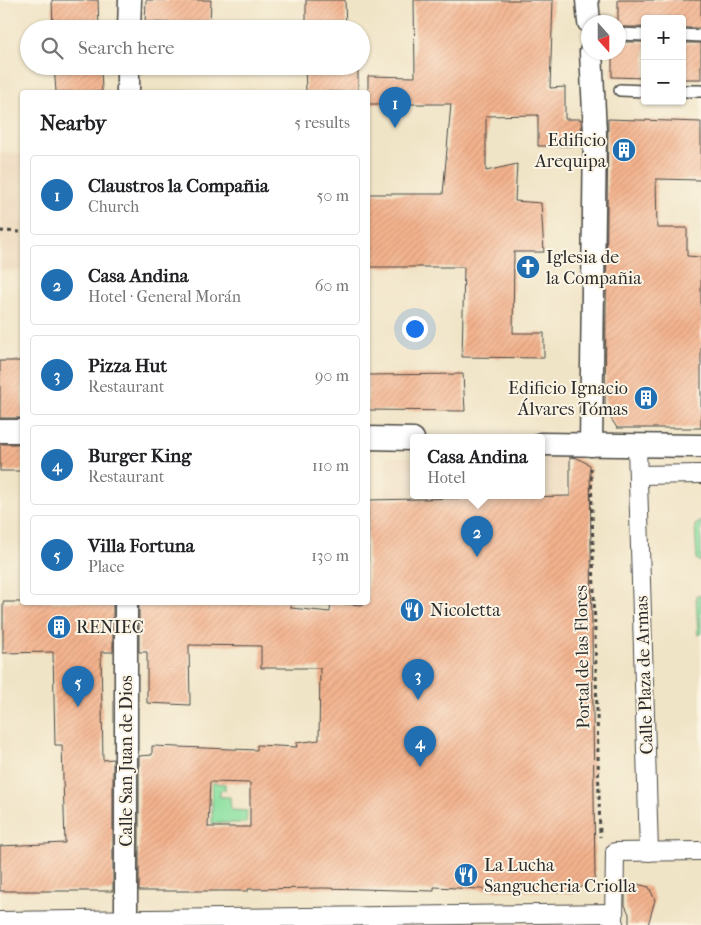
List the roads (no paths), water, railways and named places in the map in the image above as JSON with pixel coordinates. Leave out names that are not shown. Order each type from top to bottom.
[{"type":"street","points":[[129,20],[130,0]]},
{"type":"street","points":[[587,0],[588,15]]},
{"type":"street","points":[[591,60],[595,132],[591,445]]},
{"type":"street","points":[[128,75],[128,90]]},
{"type":"street","points":[[0,432],[20,432]]},
{"type":"street","points":[[370,438],[410,439]]},
{"type":"street","points":[[545,444],[701,446]]},
{"type":"street","name":"Calle Plaza de Armas","points":[[637,446],[649,852]]},
{"type":"street","points":[[638,475],[701,474]]},
{"type":"street","name":"Calle San Juan de Dios","points":[[126,605],[126,922]]},
{"type":"street","points":[[0,921],[614,919],[615,852],[701,852]]},
{"type":"lane","points":[[626,34],[641,35]]},
{"type":"lane","points":[[686,35],[701,36]]},
{"type":"lane","points":[[620,90],[641,91]]},
{"type":"lane","points":[[686,91],[701,91]]},
{"type":"place","name":"Claustros la Compañia","points":[[395,128]]},
{"type":"place","name":"Edificio Arequipa","points":[[624,150]]},
{"type":"place","name":"Iglesia de la Compañia","points":[[528,267]]},
{"type":"place","name":"Edificio Ignacio Álvares Tómas","points":[[646,398]]},
{"type":"place","name":"Casa Andina","points":[[477,557]]},
{"type":"place","name":"Nicoletta","points":[[412,610]]},
{"type":"place","name":"RENIEC","points":[[59,627]]},
{"type":"place","name":"Pizza Hut","points":[[418,700]]},
{"type":"place","name":"Villa Fortuna","points":[[78,707]]},
{"type":"place","name":"Burger King","points":[[420,767]]},
{"type":"place","name":"La Lucha Sangucheria Criolla","points":[[466,875]]}]
